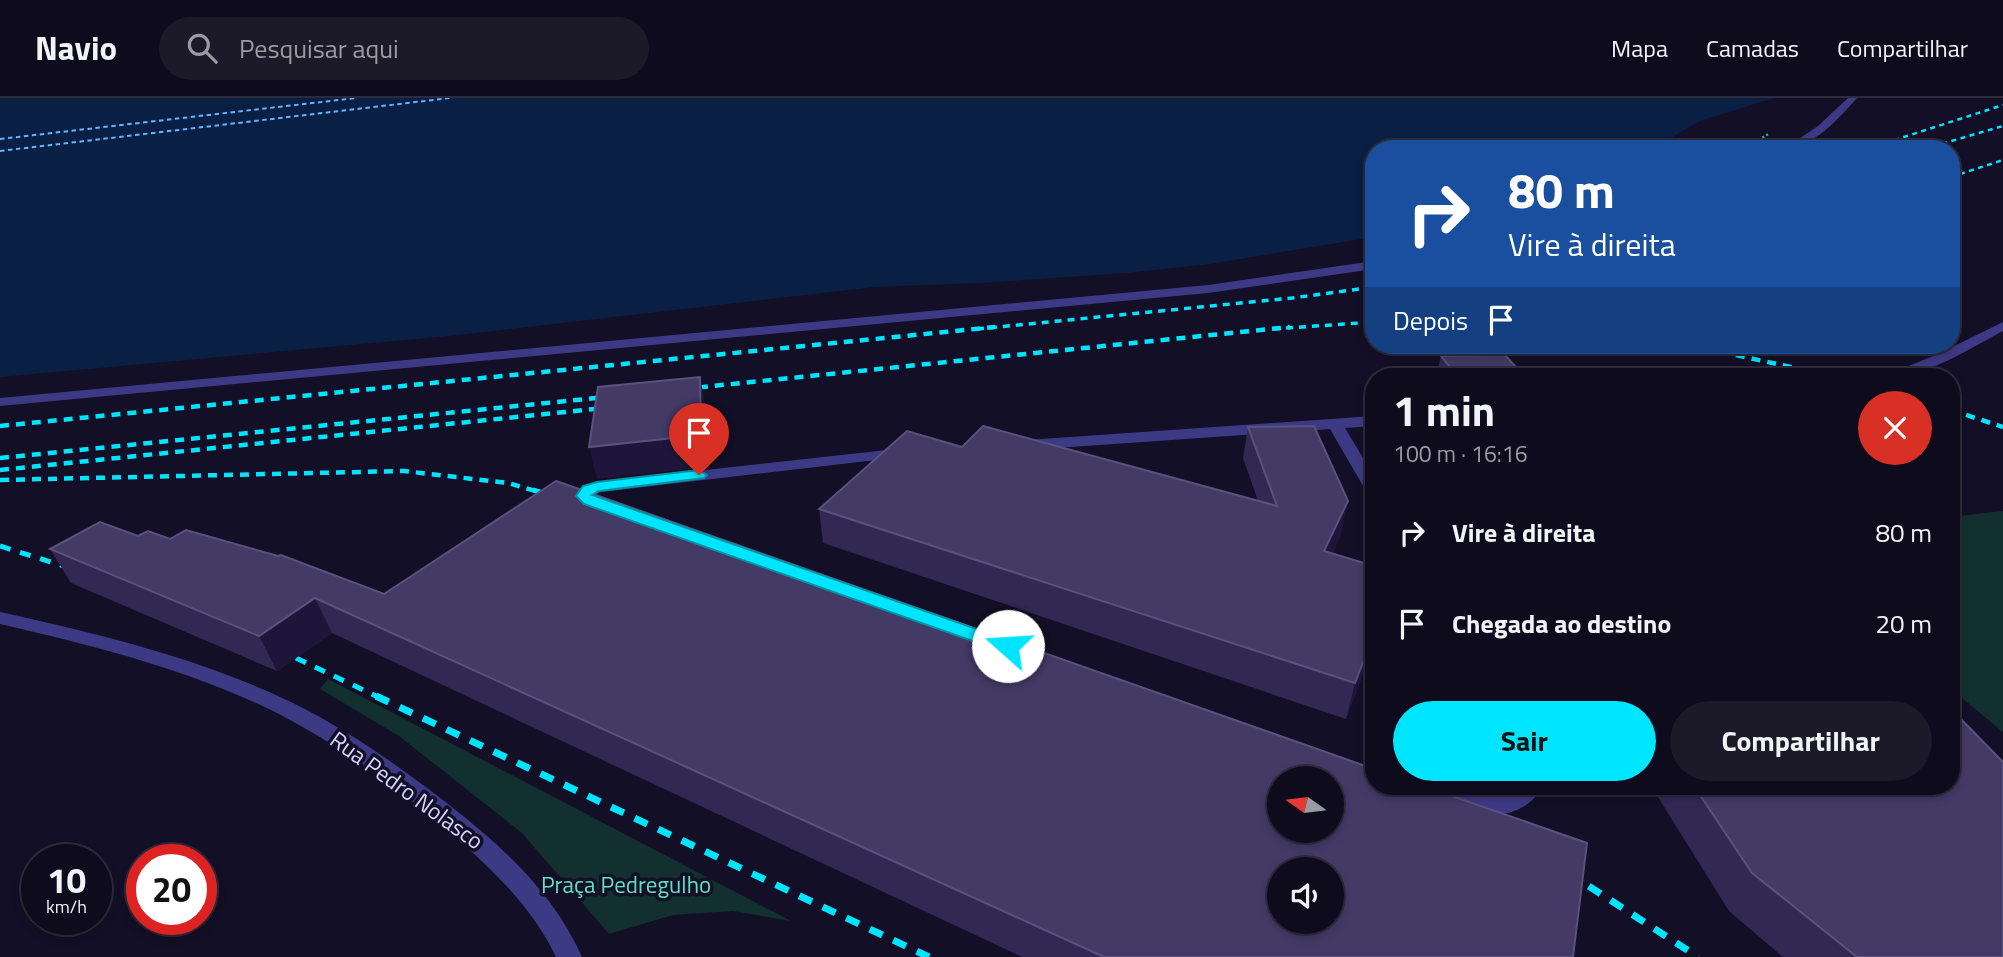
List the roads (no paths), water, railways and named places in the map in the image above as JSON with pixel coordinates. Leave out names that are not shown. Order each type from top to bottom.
[{"type":"street","points":[[1803,140],[1821,128],[1853,98]]},
{"type":"street","points":[[0,402],[1208,289],[1365,266]]},
{"type":"street","points":[[1960,348],[2003,326]]},
{"type":"street","points":[[1913,368],[1949,354]]},
{"type":"street","points":[[1009,446],[1365,422]]},
{"type":"street","points":[[1335,424],[1365,476]]},
{"type":"street","points":[[615,510],[585,499],[585,494],[597,487],[919,452]]},
{"type":"street","name":"Rua Pedro Nolasco","points":[[0,618],[165,663],[223,682],[285,708],[335,735],[383,766],[494,853],[544,912],[569,957]]},
{"type":"street","points":[[1443,798],[1476,807],[1495,808],[1512,804],[1525,795]]},
{"type":"water","points":[[0,98],[1774,98],[1700,121],[1667,140],[1365,140],[1365,238],[1210,264],[1127,273],[875,287],[450,336],[0,377]]},
{"type":"railway","points":[[1895,140],[2003,105]]},
{"type":"railway","points":[[1955,140],[2003,126]]},
{"type":"railway","points":[[1960,174],[2003,160]]},
{"type":"railway","points":[[977,329],[1292,298],[1365,288]]},
{"type":"railway","points":[[1273,329],[1365,323]]},
{"type":"railway","points":[[0,426],[995,327]]},
{"type":"railway","points":[[683,389],[1290,327]]},
{"type":"railway","points":[[1731,354],[1796,368]]},
{"type":"railway","points":[[0,458],[616,396]]},
{"type":"railway","points":[[0,470],[614,407]]},
{"type":"railway","points":[[1960,413],[2003,427]]},
{"type":"railway","points":[[0,480],[404,471],[508,483],[539,492]]},
{"type":"railway","points":[[533,490],[557,497]]},
{"type":"railway","points":[[0,546],[76,570]]},
{"type":"railway","points":[[296,658],[380,698]]},
{"type":"railway","points":[[376,696],[929,957]]},
{"type":"railway","points":[[1567,872],[1698,957]]},
{"type":"park label","name":"Praça Pedregulho","points":[[626,884]]}]
